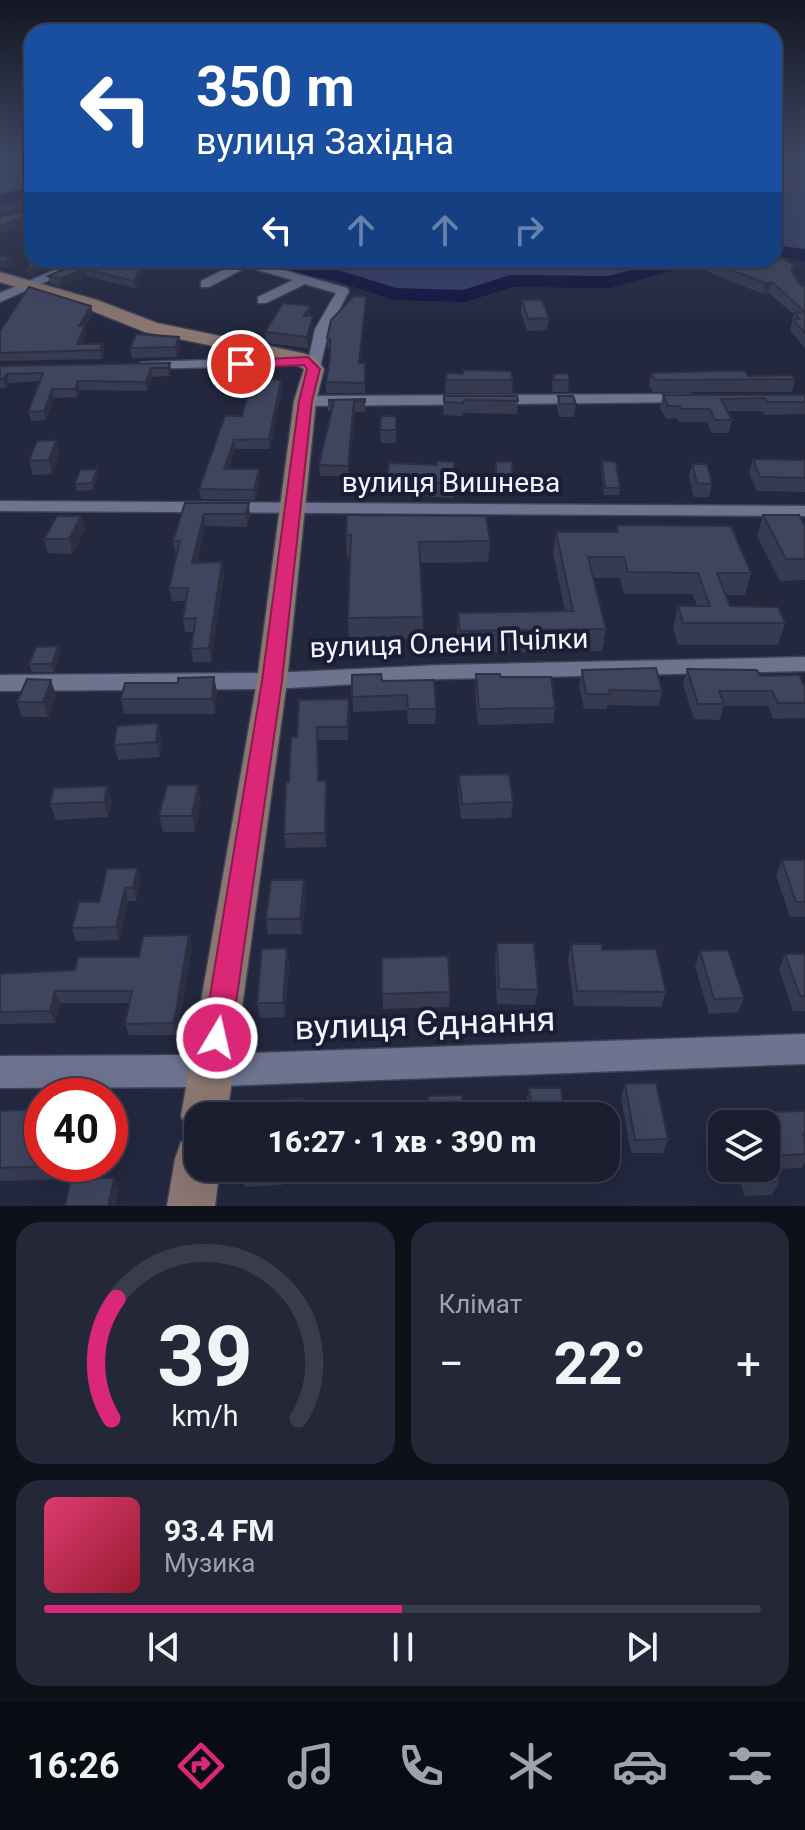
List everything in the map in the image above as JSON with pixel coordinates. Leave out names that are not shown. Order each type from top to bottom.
[{"type":"street","points":[[0,298],[71,268]]},
{"type":"street","points":[[205,284],[231,268]]},
{"type":"street","points":[[206,1102],[272,681],[305,401],[322,329],[343,291],[260,268]]},
{"type":"street","points":[[0,277],[91,304],[152,328],[311,369]]},
{"type":"street","points":[[262,300],[301,281]]},
{"type":"street","points":[[127,366],[311,369]]},
{"type":"street","points":[[305,401],[699,399]]},
{"type":"street","name":"вулиця Вишнева","points":[[0,506],[805,511]]},
{"type":"street","name":"вулиця Олени Пчілки","points":[[0,683],[272,681],[441,672],[805,664]]},
{"type":"street","name":"вулиця Єднання","points":[[0,1072],[212,1069],[805,1049]]},
{"type":"street","points":[[191,1206],[195,1182]]},
{"type":"shaded area","points":[[782,213],[805,213],[805,251],[782,249]]},
{"type":"shaded area","points":[[304,268],[646,268],[615,278],[505,279],[464,292],[398,291],[338,272]]},
{"type":"building","points":[[24,213],[24,216],[0,226],[0,217]]},
{"type":"building","points":[[782,259],[794,265],[791,270],[801,286],[805,287],[805,312],[772,282],[765,283],[726,268],[782,268]]},
{"type":"building","points":[[66,268],[140,268],[134,281],[85,269],[60,279],[48,276]]},
{"type":"building","points":[[29,287],[91,306],[79,326],[85,326],[77,344],[103,344],[100,350],[0,353],[0,331]]},
{"type":"building","points":[[354,296],[366,297],[359,363],[365,363],[365,383],[326,382],[330,358],[330,339],[327,338],[331,320]]},
{"type":"building","points":[[522,300],[542,300],[549,318],[528,319]]},
{"type":"building","points":[[283,303],[310,306],[304,316],[313,316],[307,337],[265,332]]},
{"type":"building","points":[[805,312],[805,333],[793,320],[800,319],[794,313]]},
{"type":"building","points":[[136,334],[179,337],[175,347],[130,348]]},
{"type":"building","points":[[170,363],[168,368],[151,368],[146,382],[78,381],[75,389],[52,389],[44,411],[28,412],[43,373],[7,374],[0,379],[0,366]]},
{"type":"building","points":[[255,368],[270,368],[267,379],[281,380],[269,439],[234,440],[224,469],[259,469],[254,490],[199,489],[225,416],[242,416]]},
{"type":"building","points":[[463,370],[511,371],[513,380],[446,380],[446,373],[463,374]]},
{"type":"building","points":[[745,371],[748,376],[792,375],[795,379],[655,380],[651,373]]},
{"type":"building","points":[[553,374],[568,374],[569,380],[554,380]]},
{"type":"building","points":[[663,395],[805,395],[805,402],[768,402],[765,398],[721,399],[732,420],[715,420],[710,409],[668,406]]},
{"type":"building","points":[[444,396],[517,396],[518,401],[444,402]]},
{"type":"building","points":[[558,396],[573,396],[576,404],[560,404]]},
{"type":"building","points":[[365,399],[365,402],[354,401],[348,466],[319,465],[334,401],[328,400]]},
{"type":"building","points":[[381,416],[396,416],[396,430],[380,430]]},
{"type":"building","points":[[56,440],[49,460],[29,461],[37,441]]},
{"type":"building","points":[[753,459],[805,460],[805,478],[760,477]]},
{"type":"building","points":[[437,461],[454,462],[454,484],[387,480],[389,463],[437,465]]},
{"type":"building","points":[[602,461],[616,462],[620,488],[605,488]]},
{"type":"building","points":[[496,462],[512,462],[513,479],[496,479]]},
{"type":"building","points":[[692,464],[707,464],[712,484],[697,483]]},
{"type":"building","points":[[97,469],[92,483],[75,484],[80,470]]},
{"type":"building","points":[[185,503],[249,503],[246,514],[204,514],[192,563],[222,562],[209,648],[191,649],[196,618],[183,619],[188,588],[169,588],[180,541],[173,541]]},
{"type":"building","points":[[347,515],[486,516],[490,541],[419,542],[423,617],[348,618],[351,535],[346,535]]},
{"type":"building","points":[[763,515],[799,515],[805,526],[805,559],[786,559]]},
{"type":"building","points":[[57,516],[81,516],[69,539],[44,539]]},
{"type":"building","points":[[616,525],[731,526],[751,573],[717,573],[730,606],[778,607],[785,623],[683,623],[678,606],[710,606],[698,573],[628,572],[624,557],[588,557],[606,629],[460,631],[458,613],[573,611],[556,532],[618,532]]},
{"type":"building","points":[[58,646],[52,664],[29,664],[36,647]]},
{"type":"building","points":[[656,668],[662,691],[609,690],[610,694],[586,694],[582,670]]},
{"type":"building","points":[[687,669],[757,670],[760,676],[799,675],[805,687],[805,703],[778,703],[772,691],[719,691],[724,704],[698,704]]},
{"type":"building","points":[[381,674],[382,681],[434,680],[436,709],[408,709],[407,695],[352,697],[352,675]]},
{"type":"building","points":[[476,674],[551,677],[555,708],[479,709]]},
{"type":"building","points":[[214,677],[212,699],[121,699],[125,683],[178,683],[178,678]]},
{"type":"building","points":[[27,679],[51,680],[43,702],[17,702]]},
{"type":"building","points":[[349,699],[347,727],[317,727],[318,781],[326,781],[325,833],[284,834],[291,737],[297,737],[299,700]]},
{"type":"building","points":[[158,723],[156,742],[114,745],[117,726]]},
{"type":"building","points":[[509,774],[513,802],[462,804],[459,775]]},
{"type":"building","points":[[167,785],[198,785],[192,816],[159,816]]},
{"type":"building","points":[[107,786],[104,802],[50,804],[54,788]]},
{"type":"building","points":[[782,860],[805,860],[805,902],[796,902]]},
{"type":"building","points":[[137,868],[133,888],[125,888],[116,927],[72,928],[79,902],[99,902],[107,869]]},
{"type":"building","points":[[271,880],[304,880],[300,919],[266,919]]},
{"type":"building","points":[[189,935],[174,1023],[125,1024],[132,991],[55,991],[50,1011],[0,1012],[0,974],[75,970],[78,957],[139,957],[143,936]]},
{"type":"building","points":[[497,943],[534,943],[538,990],[499,989]]},
{"type":"building","points":[[571,944],[602,944],[602,950],[656,949],[666,992],[577,991]]},
{"type":"building","points":[[287,948],[283,1003],[257,1003],[262,949]]},
{"type":"building","points":[[728,950],[744,998],[714,999],[700,951]]},
{"type":"building","points":[[785,954],[805,954],[805,996],[800,996]]},
{"type":"building","points":[[448,956],[450,992],[382,994],[382,958]]},
{"type":"building","points":[[656,1083],[668,1139],[635,1140],[625,1084]]},
{"type":"building","points":[[529,1088],[561,1088],[562,1102],[530,1102]]},
{"type":"building","points":[[462,1095],[463,1102],[428,1102],[428,1096]]},
{"type":"building","points":[[303,1098],[303,1102],[279,1100]]},
{"type":"building","points":[[24,1110],[24,1167],[0,1168],[0,1111]]},
{"type":"building","points":[[805,1111],[805,1154],[780,1156],[780,1112]]},
{"type":"building","points":[[70,1182],[113,1182],[108,1206],[65,1206]]},
{"type":"waterway","points":[[782,251],[805,255]]},
{"type":"waterway","points":[[291,268],[332,274],[394,294],[465,296],[510,281],[610,282],[659,268]]},
{"type":"route","points":[[217,1038],[272,681],[305,401],[314,369],[308,361],[241,364]]}]
